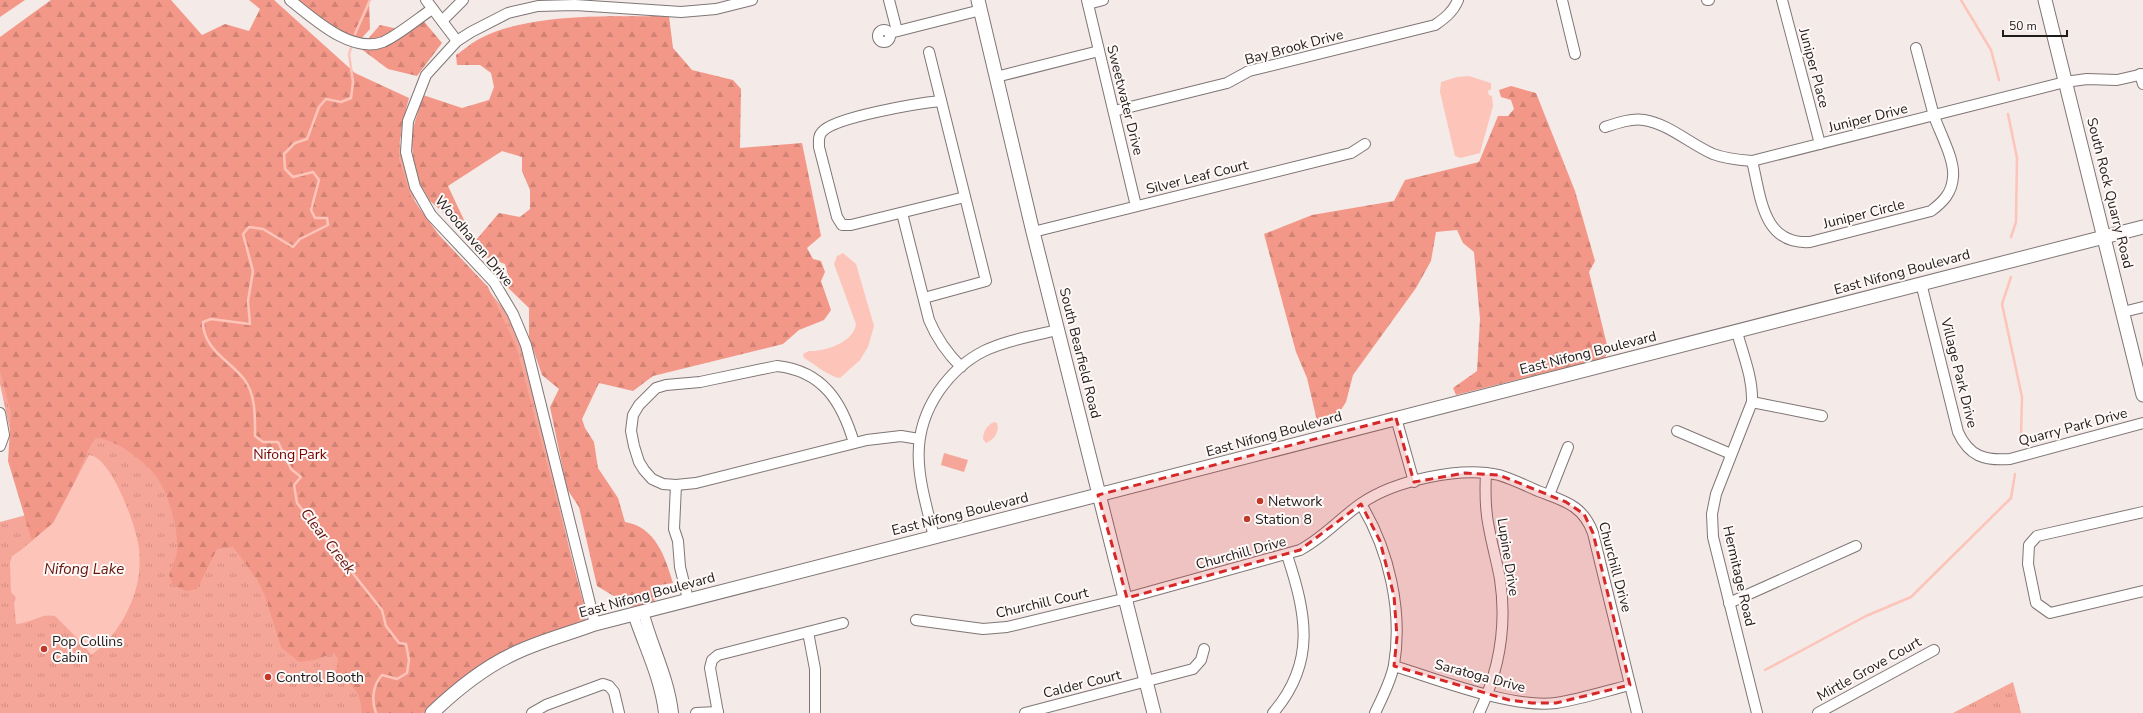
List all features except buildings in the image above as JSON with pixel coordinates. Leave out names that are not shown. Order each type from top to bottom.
[{"type":"street","points":[[290,0],[339,36],[362,44],[382,42],[432,10]]},
{"type":"street","points":[[426,0],[432,10],[458,40]]},
{"type":"street","points":[[442,21],[463,0]]},
{"type":"street","name":"Woodhaven Drive","points":[[595,624],[526,346],[513,314],[494,282],[431,214],[415,187],[406,152],[408,121],[426,75],[458,40],[508,13],[538,6],[574,5],[681,12],[716,9],[752,0]]},
{"type":"street","points":[[889,0],[893,32],[979,5]]},
{"type":"street","points":[[1087,2],[1103,0]]},
{"type":"street","points":[[1562,0],[1575,54]]},
{"type":"street","name":"Juniper Place","points":[[1782,0],[1820,144]]},
{"type":"street","name":"South Rock Quarry Road","points":[[2045,0],[2105,236],[2143,394]]},
{"type":"street","name":"Sweetwater Drive","points":[[1087,2],[1136,206]]},
{"type":"street","name":"Bay Brook Drive","points":[[1114,111],[1227,83],[1249,71],[1435,25],[1446,18],[1456,4]]},
{"type":"street","name":"South Bearfield Road","points":[[979,5],[1098,495],[1126,598],[1154,713]]},
{"type":"street","name":"Juniper Circle","points":[[1752,161],[1765,213],[1773,230],[1784,237],[1798,242],[1810,242],[1931,211],[1944,202],[1950,190],[1953,176],[1951,163],[1934,116],[1916,48]]},
{"type":"street","points":[[996,77],[1099,51]]},
{"type":"street","points":[[924,298],[986,282],[929,52]]},
{"type":"street","name":"Juniper Drive","points":[[1605,127],[1622,122],[1644,120],[1660,125],[1713,154],[1732,160],[1752,161],[2065,82],[2087,79],[2118,80],[2142,77]]},
{"type":"street","points":[[941,101],[892,108],[839,123],[822,132],[818,139],[837,217],[842,225],[851,225],[965,197]]},
{"type":"street","name":"Silver Leaf Court","points":[[1033,232],[1351,152],[1365,144]]},
{"type":"street","points":[[902,213],[935,334],[942,347],[961,366]]},
{"type":"street","name":"East Nifong Boulevard","points":[[432,713],[446,701],[511,655],[595,624],[2143,227]]},
{"type":"street","name":"Village Park Drive","points":[[1921,283],[1958,432],[1963,443],[1980,456],[1994,460],[2010,459]]},
{"type":"street","points":[[2123,312],[2143,307]]},
{"type":"street","points":[[934,537],[921,482],[919,439],[924,420],[934,399],[946,382],[961,366],[984,351],[1004,343],[1058,330]]},
{"type":"street","name":"Hermitage Road","points":[[1737,332],[1750,378],[1752,402],[1716,494],[1712,514],[1713,537],[1757,713]]},
{"type":"street","points":[[854,443],[841,407],[834,396],[810,377],[788,367],[777,366],[700,382],[666,385],[656,388],[639,405],[633,415],[630,431],[638,462],[644,470],[652,479],[663,484],[676,485],[716,479],[854,443],[883,437],[901,436],[919,439]]},
{"type":"street","points":[[1752,402],[1822,416]]},
{"type":"street","points":[[0,413],[4,435],[0,446]]},
{"type":"street","points":[[1396,418],[1414,482]]},
{"type":"street","name":"Quarry Park Drive","points":[[2010,459],[2143,423]]},
{"type":"street","points":[[1677,431],[1731,454]]},
{"type":"street","points":[[1549,495],[1568,447]]},
{"type":"street","name":"Churchill Drive","points":[[1126,598],[1287,555],[1312,544],[1378,492],[1446,475],[1486,474],[1499,476],[1576,507],[1584,514],[1589,523],[1637,713]]},
{"type":"street","name":"Lupine Drive","points":[[1479,713],[1488,694],[1500,651],[1502,614],[1500,580],[1487,512],[1486,474]]},
{"type":"street","points":[[676,485],[674,529],[678,540],[680,567],[688,599]]},
{"type":"street","points":[[1361,504],[1373,524],[1380,541],[1394,596],[1397,630],[1394,666],[1375,713]]},
{"type":"street","points":[[2143,512],[2037,536],[2029,545],[2028,564],[2036,603],[2050,613],[2143,591]]},
{"type":"street","points":[[1730,603],[1856,546]]},
{"type":"street","points":[[1273,713],[1281,704],[1295,679],[1301,657],[1304,637],[1304,614],[1300,595],[1287,555]]},
{"type":"street","name":"Churchill Court","points":[[916,620],[993,629],[1126,598]]},
{"type":"street","points":[[638,612],[654,659],[664,713]]},
{"type":"street","points":[[696,713],[718,712],[710,668],[712,660],[718,655],[843,623]]},
{"type":"street","points":[[808,632],[815,669],[815,713]]},
{"type":"street","name":"Calder Court","points":[[1025,713],[1193,669],[1202,660],[1204,649]]},
{"type":"street","name":"Mirtle Grove Court","points":[[1818,713],[1934,650]]},
{"type":"street","points":[[654,659],[667,680],[673,713]]},
{"type":"street","name":"Saratoga Drive","points":[[1394,666],[1509,700],[1532,704],[1556,703],[1630,685]]},
{"type":"street","points":[[532,713],[546,705],[602,684],[609,686],[614,692],[619,713]]},
{"type":"highlighted area","points":[[1396,418],[1414,482],[1465,473],[1499,475],[1566,502],[1584,514],[1593,533],[1630,685],[1556,703],[1532,703],[1509,700],[1394,666],[1397,637],[1394,596],[1380,541],[1361,504],[1300,550],[1127,598],[1098,495]]},
{"type":"green space","points":[[0,0],[25,0],[0,17]]},
{"type":"green space","name":"Nifong Park","points":[[51,0],[171,0],[202,35],[225,24],[249,31],[260,9],[249,0],[274,0],[355,73],[409,98],[402,125],[398,156],[411,197],[439,235],[488,287],[516,346],[586,613],[580,619],[564,629],[518,644],[492,658],[443,693],[422,713],[362,713],[358,694],[347,681],[336,673],[338,659],[334,653],[314,660],[299,662],[281,647],[265,596],[257,579],[233,547],[217,549],[197,589],[186,591],[173,585],[169,575],[177,552],[177,536],[168,498],[161,484],[150,469],[133,454],[123,448],[104,439],[96,438],[91,444],[67,499],[53,523],[32,541],[8,461],[11,413],[0,371],[0,37]]},
{"type":"green space","points":[[297,0],[369,0],[370,29],[359,41],[328,29]]},
{"type":"green space","points":[[669,16],[673,48],[692,70],[733,80],[741,89],[740,148],[802,143],[821,236],[807,248],[813,259],[821,261],[825,272],[821,281],[831,310],[824,320],[799,330],[783,344],[653,376],[633,391],[599,383],[582,419],[585,428],[594,442],[598,468],[618,498],[625,522],[636,525],[644,530],[658,545],[673,583],[660,585],[659,594],[653,603],[632,607],[597,586],[579,507],[567,489],[550,407],[559,389],[542,375],[529,337],[529,308],[502,282],[508,275],[505,264],[483,256],[471,246],[499,213],[520,217],[530,209],[530,190],[522,171],[522,157],[502,151],[448,186],[464,220],[461,226],[455,223],[430,201],[415,175],[411,135],[423,95],[462,108],[489,100],[494,87],[491,73],[480,65],[457,65],[456,55],[481,38],[524,24],[548,20],[598,17]]},
{"type":"green space","points":[[422,19],[442,43],[417,76],[388,69],[360,48],[380,25],[403,30]]},
{"type":"green space","points":[[1511,86],[1536,93],[1575,191],[1595,261],[1589,272],[1608,349],[1605,358],[1456,395],[1453,388],[1477,371],[1480,319],[1474,252],[1463,243],[1457,230],[1436,232],[1431,261],[1416,288],[1353,375],[1346,402],[1339,413],[1318,425],[1307,378],[1296,352],[1264,234],[1312,215],[1394,201],[1405,180],[1479,162],[1498,116],[1508,116],[1514,109],[1511,100],[1501,97],[1499,90]]},
{"type":"green space","name":"Nifong Park","points":[[408,132],[398,138],[415,201],[436,235],[478,278],[504,309],[516,331],[531,382],[586,620],[504,651],[425,713],[0,713],[0,522],[45,510],[12,440],[0,384],[0,243]]},
{"type":"green space","points":[[944,453],[968,460],[964,472],[941,465]]},
{"type":"green space","points":[[2013,682],[2021,713],[1953,713]]},
{"type":"water","points":[[1469,76],[1491,83],[1491,89],[1488,91],[1489,95],[1492,96],[1493,106],[1480,153],[1461,158],[1455,156],[1440,92],[1441,82],[1457,77]]},
{"type":"water","points":[[843,253],[856,264],[874,326],[868,347],[860,360],[840,378],[832,376],[822,370],[804,358],[803,354],[809,351],[823,350],[838,345],[850,336],[854,330],[856,324],[834,264],[837,256]]},
{"type":"water","points":[[994,422],[997,423],[998,426],[996,435],[992,440],[986,443],[983,436],[987,427]]},
{"type":"water","name":"Nifong Lake","points":[[89,455],[97,458],[106,466],[121,492],[136,534],[140,558],[139,573],[134,596],[123,619],[109,640],[91,655],[84,645],[55,616],[50,615],[16,624],[14,603],[16,598],[11,592],[10,563],[12,556],[53,523]]},
{"type":"waterway","name":"Clear Creek","points":[[355,34],[370,0]]},
{"type":"waterway","points":[[1961,0],[1991,50],[1999,80]]},
{"type":"waterway","name":"Clear Creek","points":[[351,48],[349,54],[353,82],[351,98],[341,102],[326,99],[319,107],[307,139],[295,143],[284,154],[285,169],[293,177],[313,172],[319,180],[311,210],[315,218],[327,218],[328,225],[300,239],[293,247],[263,229],[249,227],[243,234],[253,271],[248,301],[250,324],[211,319],[203,322],[207,340],[218,354],[238,372],[248,385],[254,406],[255,436],[263,442],[278,442],[291,469],[301,477],[294,485],[297,503],[382,610],[386,626],[399,643],[406,644],[409,660],[407,673],[397,679],[382,675],[375,688],[373,698],[376,713]]},
{"type":"waterway","points":[[2008,114],[2017,158],[2016,222],[2011,237]]},
{"type":"waterway","points":[[2011,277],[2002,304],[2022,397],[2021,438]]},
{"type":"waterway","points":[[1765,670],[1866,616],[1911,597],[2011,498],[2015,474]]},
{"type":"place","name":"Network","points":[[1260,501]]},
{"type":"place","name":"Station 8","points":[[1247,519]]},
{"type":"place","name":"Pop Collins Cabin","points":[[44,649]]},
{"type":"place","name":"Control Booth","points":[[268,677]]}]
